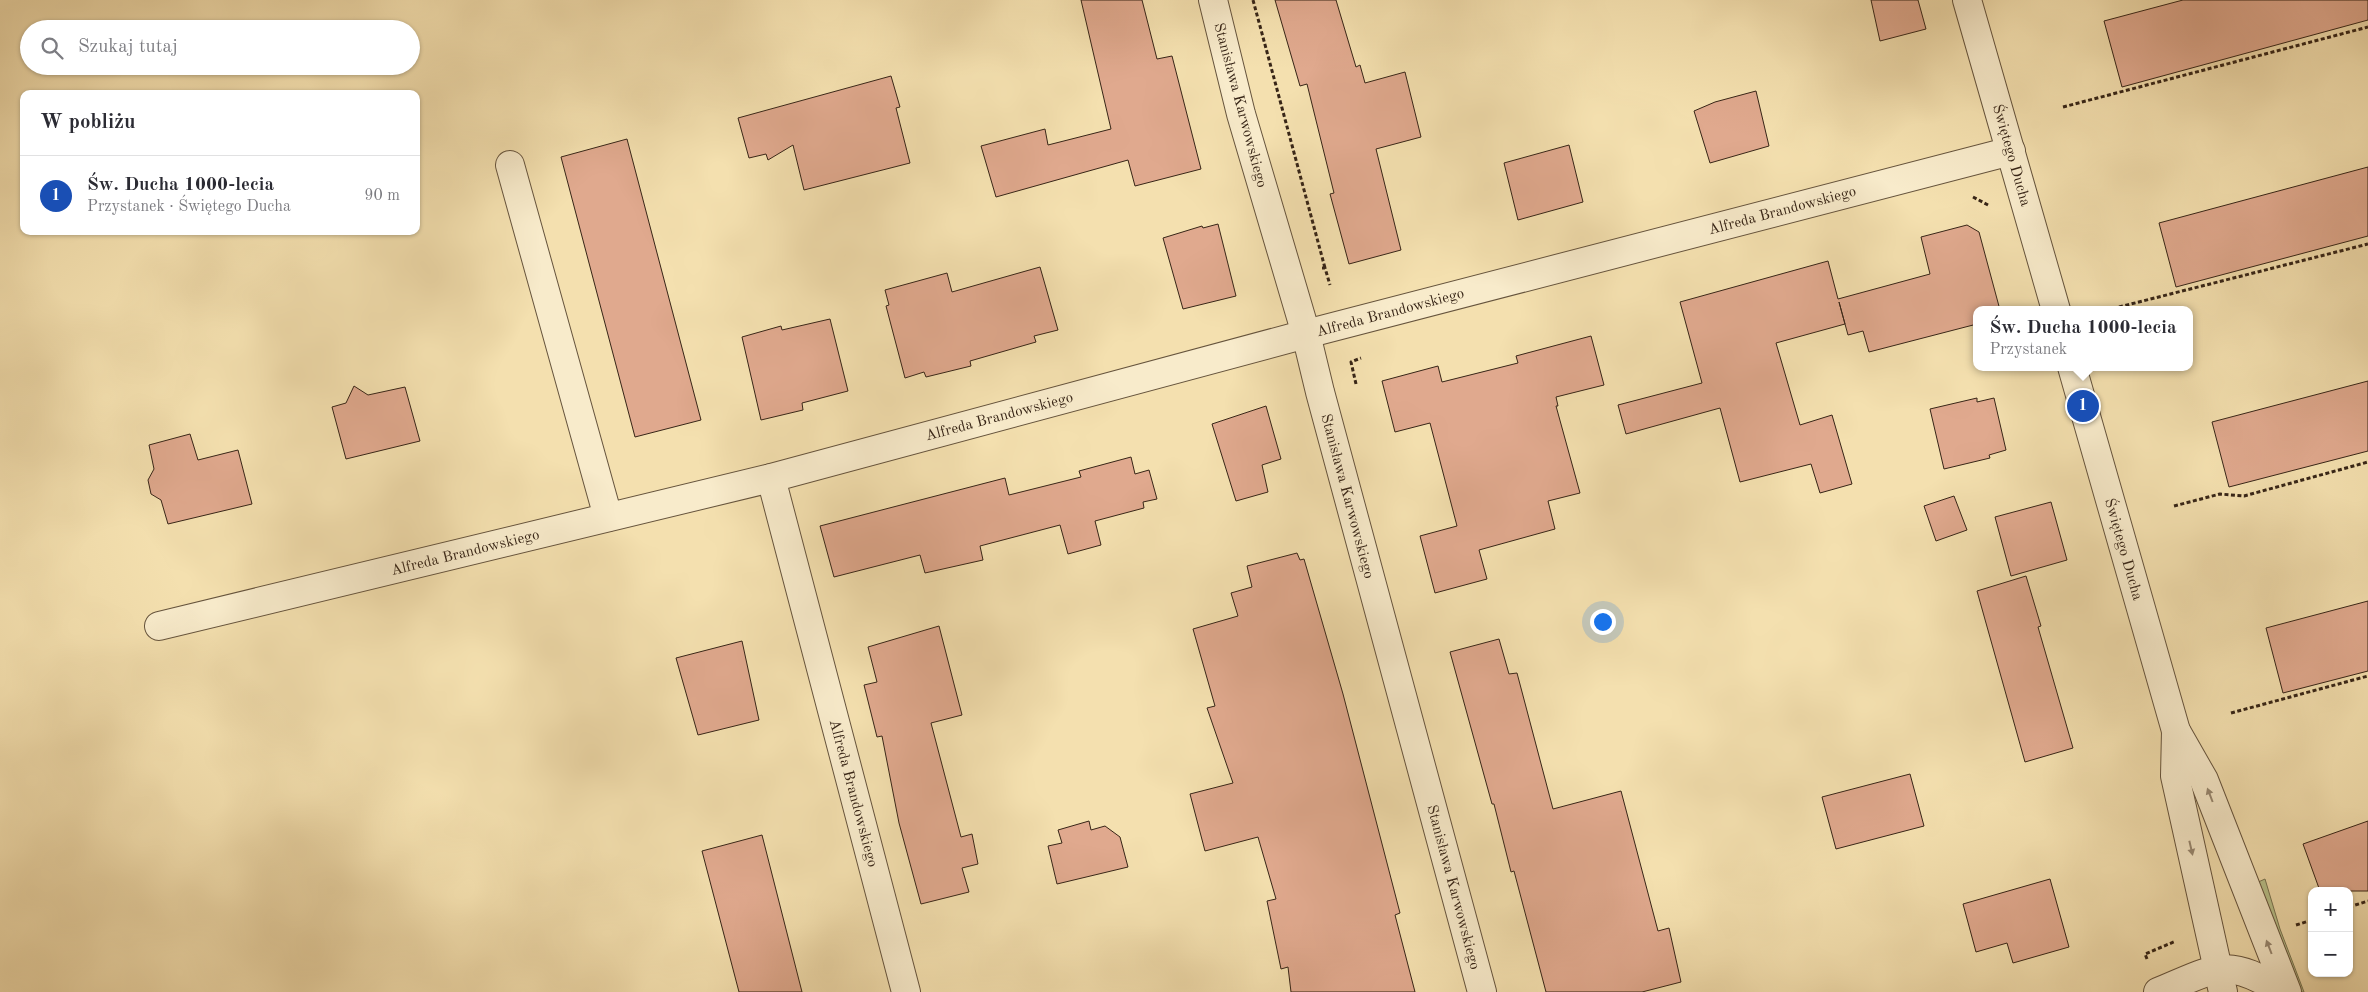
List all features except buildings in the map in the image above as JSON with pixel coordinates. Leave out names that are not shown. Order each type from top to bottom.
[{"type":"street","name":"Stanisława Karwowskiego","points":[[1213,0],[1241,114],[1306,334],[1482,992]]},
{"type":"street","name":"Świętego Ducha","points":[[1967,0],[2055,306]]},
{"type":"street","name":"Alfreda Brandowskiego","points":[[159,626],[770,478],[1306,334],[2011,151]]},
{"type":"street","points":[[510,164],[608,517]]},
{"type":"street","name":"Świętego Ducha","points":[[2073,371],[2176,731],[2204,780],[2287,992]]},
{"type":"street","name":"Alfreda Brandowskiego","points":[[770,478],[906,992]]},
{"type":"street","name":"Świętego Ducha","points":[[2176,731],[2175,776],[2220,980]]},
{"type":"street","points":[[2158,992],[2220,980],[2234,969],[2257,975],[2282,992]]},
{"type":"path","points":[[1253,0],[1325,268]]},
{"type":"path","points":[[2063,107],[2368,27]]},
{"type":"path","points":[[2123,306],[2368,244]]},
{"type":"path","points":[[2174,506],[2220,494],[2244,496],[2368,462]]},
{"type":"path","points":[[2231,713],[2368,676]]},
{"type":"path","points":[[2353,906],[2368,901]]},
{"type":"path","points":[[2289,927],[2308,921]]},
{"type":"green space","points":[[2265,879],[2280,929],[2304,992],[2299,992],[2256,883]]},
{"type":"place","name":"Św. Ducha 1000-lecia","points":[[2083,406]]}]
